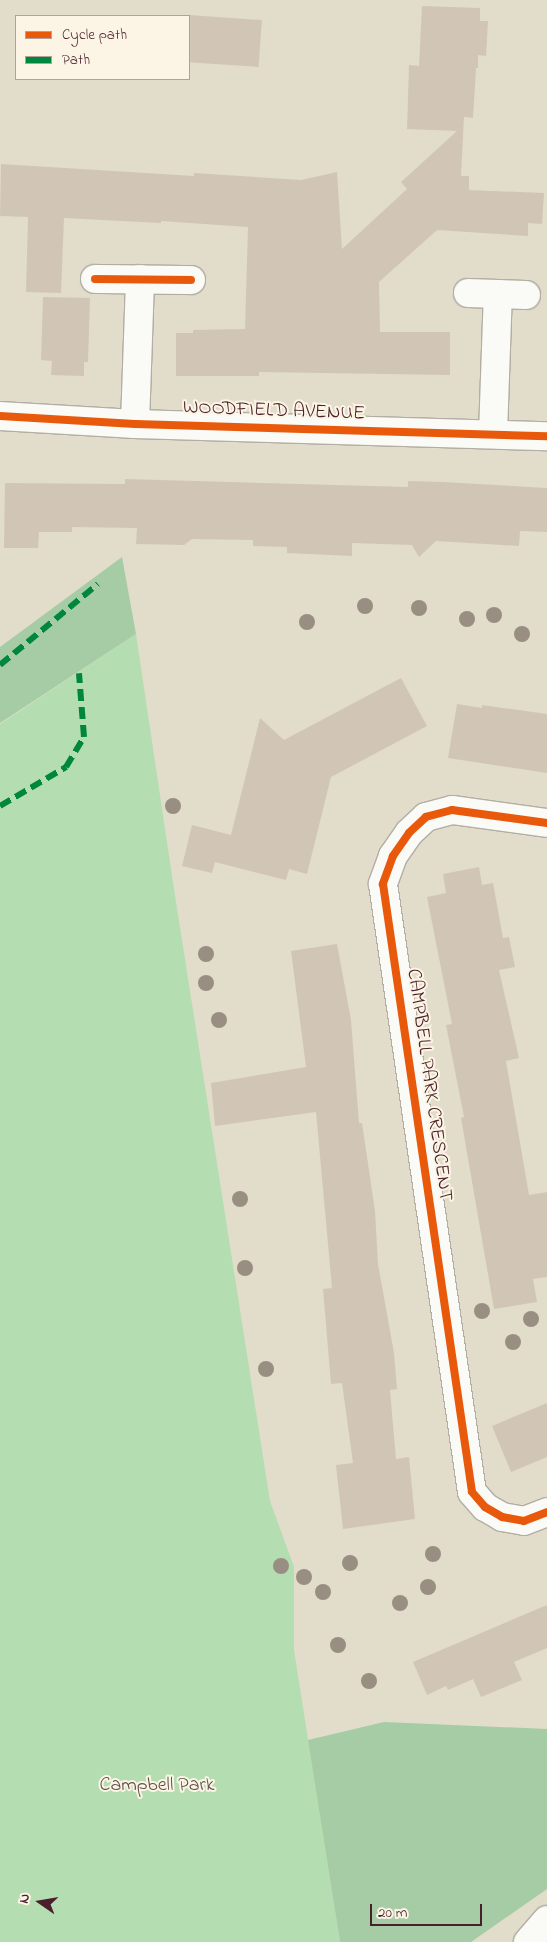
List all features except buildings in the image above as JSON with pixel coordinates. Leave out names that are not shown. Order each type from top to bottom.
[{"type":"street","points":[[95,279],[191,280]]},
{"type":"street","points":[[135,424],[140,280]]},
{"type":"street","points":[[468,293],[526,295]]},
{"type":"street","points":[[493,434],[498,294]]},
{"type":"street","name":"WOODFIELD AVENUE","points":[[0,416],[135,424],[547,436]]},
{"type":"street","name":"CAMPBELL PARK CRESCENT","points":[[547,823],[452,810],[426,817],[409,833],[393,856],[383,884],[472,1492],[485,1507],[502,1517],[524,1520],[547,1512]]},
{"type":"street","points":[[528,1942],[547,1920]]},
{"type":"green space","points":[[122,557],[136,634],[0,723],[0,647]]},
{"type":"green space","name":"Campbell Park","points":[[136,634],[270,1501],[294,1567],[294,1650],[340,1942],[0,1942],[0,724]]},
{"type":"green space","points":[[384,1722],[547,1729],[547,1889],[471,1942],[340,1942],[308,1740]]},
{"type":"marked path","points":[[0,665],[98,584]]},
{"type":"marked path","points":[[0,806],[66,767],[84,737],[79,673]]},
{"type":"cycle path","points":[[95,279],[191,280]]},
{"type":"cycle path","points":[[0,416],[135,424],[547,436]]},
{"type":"cycle path","points":[[547,823],[452,810],[426,817],[409,833],[393,856],[383,884],[472,1492],[485,1507],[502,1517],[524,1521],[547,1512]]}]
